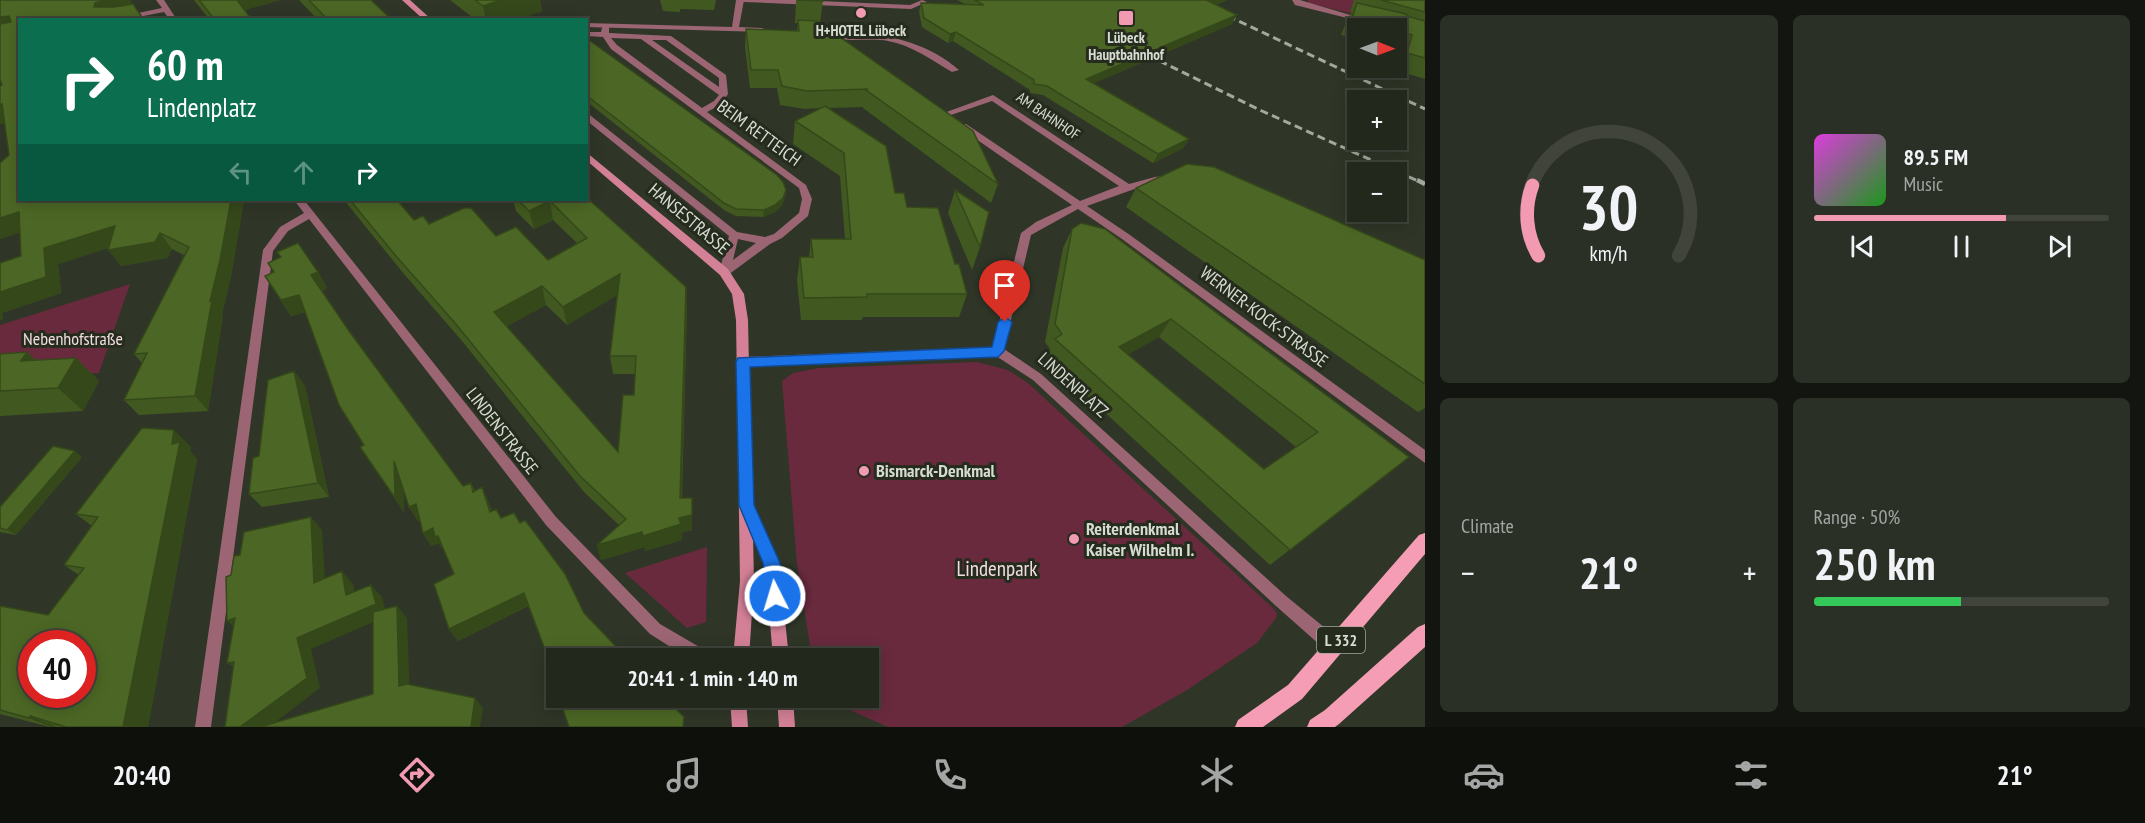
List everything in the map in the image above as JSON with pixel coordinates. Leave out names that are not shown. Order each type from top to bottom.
[{"type":"main road","name":"L 332","points":[[1245,727],[1295,692],[1425,541]]},
{"type":"main road","name":"L 332","points":[[1317,727],[1332,717],[1425,634]]},
{"type":"street","points":[[160,0],[173,18]]},
{"type":"street","points":[[406,0],[427,18]]},
{"type":"street","points":[[735,30],[742,0],[855,2],[911,7],[923,3]]},
{"type":"street","points":[[1296,0],[1298,3],[1354,18]]},
{"type":"street","points":[[119,18],[167,9]]},
{"type":"street","points":[[588,26],[668,38],[723,77],[724,94]]},
{"type":"street","points":[[668,38],[669,27]]},
{"type":"street","points":[[588,33],[669,27],[777,31]]},
{"type":"street","points":[[606,30],[614,47],[702,111]]},
{"type":"street","points":[[831,33],[850,45]]},
{"type":"street","points":[[840,38],[862,35],[892,37],[915,46],[954,70]]},
{"type":"street","points":[[642,36],[724,94]]},
{"type":"street","name":"BEIM RETTEICH","points":[[724,94],[717,103],[702,111],[803,187],[807,199],[804,214],[778,236],[766,241],[724,272]]},
{"type":"street","name":"AM BAHNHOF","points":[[1081,206],[942,112],[993,98],[1127,187]]},
{"type":"street","points":[[588,117],[734,235],[766,241]]},
{"type":"street","name":"HANSESTRASSE","points":[[588,157],[724,272],[738,294],[740,303],[743,362]]},
{"type":"street","points":[[742,648],[747,581],[743,362],[998,351],[1026,233],[1036,226],[1081,206],[1149,179],[1180,177]]},
{"type":"street","name":"LINDENSTRASSE","points":[[300,201],[551,521],[655,629],[686,648]]},
{"type":"street","name":"WERNER-KOCK-STRASSE","points":[[1081,206],[1425,458]]},
{"type":"street","points":[[203,727],[268,250],[284,230],[309,215]]},
{"type":"street","points":[[724,272],[734,235]]},
{"type":"street","name":"LINDENPLATZ","points":[[998,351],[1037,377],[1281,601],[1335,647]]},
{"type":"street","points":[[747,505],[772,563],[780,648]]},
{"type":"street","points":[[739,708],[740,727]]},
{"type":"street","points":[[786,708],[787,727]]},
{"type":"green space","points":[[1307,0],[1425,0],[1425,32],[1407,28],[1407,18],[1369,18],[1309,3]]},
{"type":"green space","name":"Nebenhofstraße","points":[[130,284],[99,373],[0,378],[0,325]]},
{"type":"green space","name":"Lindenpark","points":[[977,362],[1008,370],[1028,383],[1273,608],[1277,613],[1276,618],[1257,643],[1187,690],[1122,727],[888,727],[845,708],[879,708],[879,648],[810,648],[797,564],[782,381],[793,373],[819,368]]},
{"type":"green space","points":[[707,547],[706,622],[687,628],[625,573]]},
{"type":"building","points":[[0,0],[108,0],[95,3],[94,7],[133,4],[143,18],[18,18],[18,201],[231,201],[210,301],[212,300],[195,396],[124,400],[147,353],[134,354],[189,247],[160,233],[155,242],[108,250],[115,226],[44,248],[46,277],[0,292],[0,263],[21,256],[19,212],[0,218],[0,163],[9,155],[2,104],[0,105],[0,86],[2,85],[0,79],[0,24],[11,22],[9,16],[0,17]]},
{"type":"building","points":[[199,0],[237,0],[250,18],[213,18]]},
{"type":"building","points":[[309,0],[371,0],[390,18],[326,18]]},
{"type":"building","points":[[475,0],[501,0],[483,6]]},
{"type":"building","points":[[975,0],[1211,0],[1208,1],[1237,15],[1086,79],[1189,139],[1158,154],[1047,86],[1034,84],[1034,80],[956,32],[950,34],[924,18],[921,3],[984,5]]},
{"type":"building","points":[[1381,0],[1425,0],[1425,12]]},
{"type":"building","points":[[1357,3],[1406,14],[1425,21],[1425,58],[1407,53],[1412,35],[1407,33],[1407,18],[1352,18]]},
{"type":"building","points":[[798,20],[817,21],[973,131],[998,184],[866,90],[868,89],[807,91],[782,86],[778,70],[751,70],[746,29],[799,31]]},
{"type":"building","points":[[588,39],[777,175],[786,190],[783,198],[764,210],[736,209],[724,203],[588,97]]},
{"type":"building","points":[[825,106],[886,146],[895,193],[904,193],[907,207],[938,208],[955,264],[959,264],[967,294],[867,294],[867,297],[804,298],[800,257],[813,257],[811,239],[851,239],[844,153],[795,121]]},
{"type":"building","points":[[1187,164],[1214,167],[1425,260],[1425,384],[1136,188]]},
{"type":"building","points":[[955,190],[989,212],[980,247]]},
{"type":"building","points":[[588,199],[686,287],[680,498],[692,498],[692,515],[679,518],[681,524],[643,536],[642,532],[597,545],[626,519],[580,476],[455,323],[351,201],[398,201],[414,220],[423,216],[429,224],[464,208],[471,208],[496,236],[516,227],[548,260],[587,238],[550,201],[588,201]],"holes":[[[620,274],[610,356],[636,356],[634,395],[623,395],[618,452],[494,312],[542,286],[563,307]]]},
{"type":"building","points":[[519,201],[550,201],[529,211]]},
{"type":"building","points":[[1081,223],[1105,229],[1409,457],[1290,550],[1055,339],[1062,334],[1055,324],[1072,229]],"holes":[[[1171,319],[1318,432],[1264,469],[1119,347]]]},
{"type":"building","points":[[298,243],[318,272],[311,275],[349,331],[463,486],[471,483],[473,492],[482,487],[490,512],[496,509],[501,518],[514,513],[520,523],[525,520],[565,574],[584,613],[617,648],[546,648],[546,652],[524,593],[449,629],[434,584],[454,574],[438,536],[435,537],[433,528],[423,533],[416,504],[409,507],[394,461],[395,498],[360,447],[364,445],[339,405],[299,295],[281,300],[265,276],[274,272],[268,263],[281,257],[277,252]]},
{"type":"building","points":[[27,352],[21,361],[76,358],[58,388],[0,391],[0,354]]},
{"type":"building","points":[[294,371],[318,483],[249,494],[253,458],[259,456],[268,380]]},
{"type":"building","points":[[142,428],[174,430],[172,444],[180,442],[123,727],[66,727],[0,710],[0,606],[48,615],[84,568],[64,565],[98,517],[76,514]]},
{"type":"building","points":[[53,446],[75,451],[7,530],[0,528],[0,507]]},
{"type":"building","points":[[311,517],[314,583],[342,571],[346,595],[371,585],[376,604],[297,638],[307,678],[240,727],[225,727],[234,662],[227,663],[235,618],[227,621],[226,577],[231,575],[234,556],[240,555],[244,532]]},
{"type":"building","points":[[397,606],[399,686],[407,684],[475,698],[471,727],[260,727],[373,694],[373,612]]},
{"type":"building","points":[[562,708],[675,708],[684,717],[683,727],[569,727]]},
{"type":"railway","points":[[1194,0],[1425,109]]},
{"type":"railway","points":[[1137,50],[1262,111],[1420,182]]},
{"type":"railway","points":[[1417,180],[1425,184]]},
{"type":"place","name":"H+HOTEL Lübeck","points":[[861,13]]},
{"type":"place","name":"Lübeck Hauptbahnhof","points":[[1126,18]]},
{"type":"place","name":"Bismarck-Denkmal","points":[[864,471]]},
{"type":"place","name":"Reiterdenkmal Kaiser Wilhelm I.","points":[[1074,539]]},
{"type":"route","points":[[775,596],[772,563],[747,505],[743,362],[998,351],[1005,322]]}]
